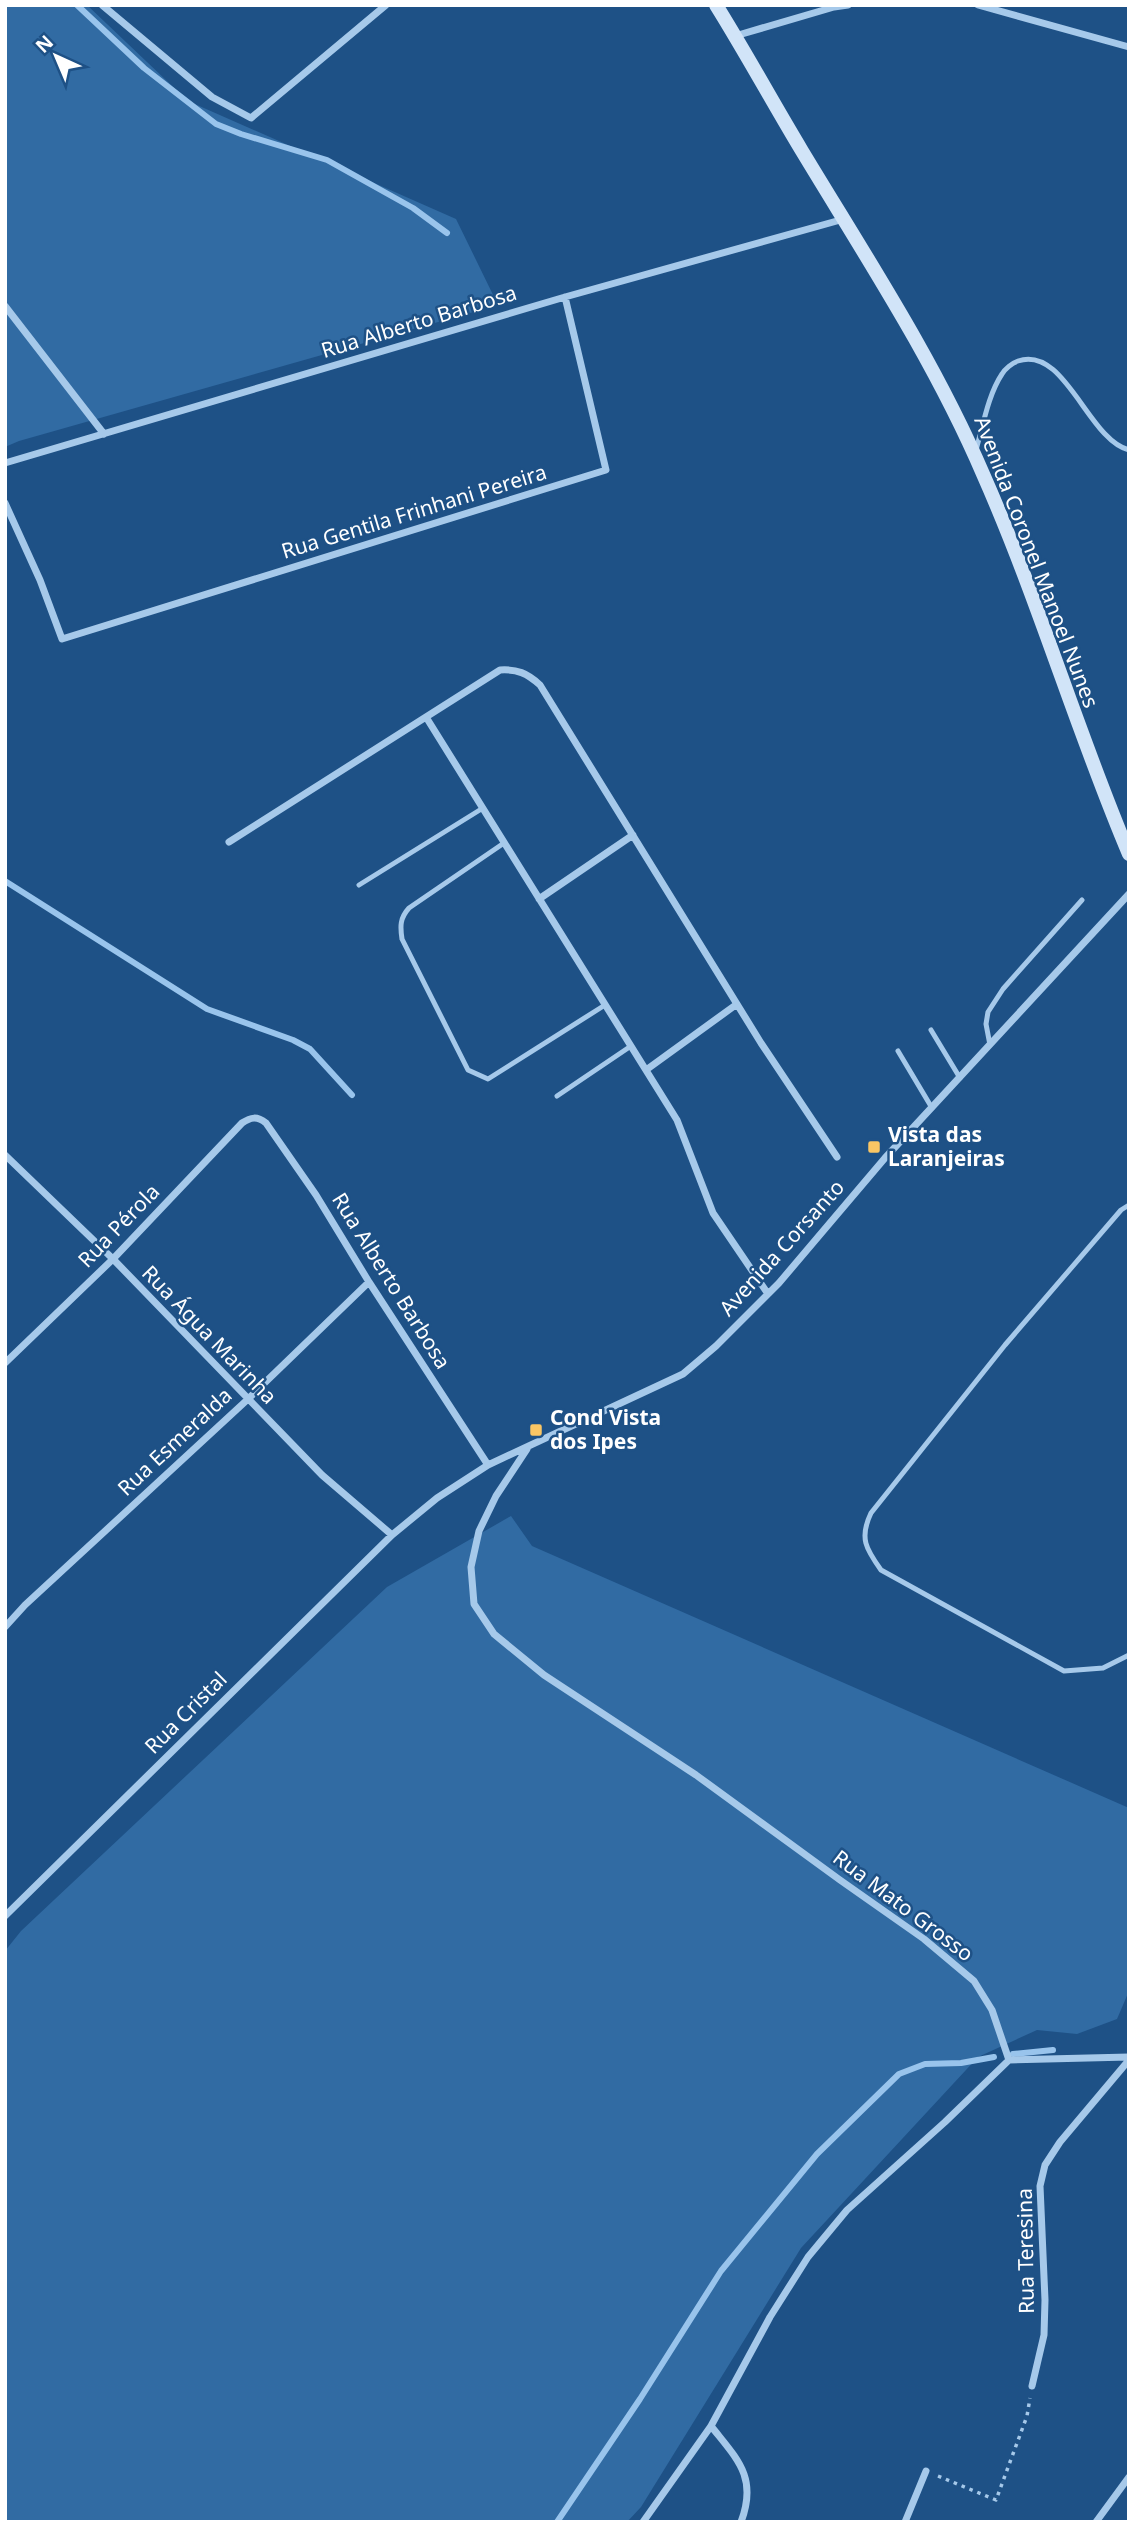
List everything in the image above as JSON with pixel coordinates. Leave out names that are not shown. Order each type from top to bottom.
[{"type":"street","points":[[102,5],[212,97],[251,118],[386,5]]},
{"type":"street","name":"Avenida Coronel Manoel Nunes","points":[[716,5],[913,333],[975,455],[1020,567],[1098,781],[1129,854]]},
{"type":"street","points":[[736,36],[848,5]]},
{"type":"street","points":[[978,5],[1129,47]]},
{"type":"street","name":"Rua Alberto Barbosa","points":[[5,463],[565,297],[844,219]]},
{"type":"street","name":"Rua Gentila Frinhani Pereira","points":[[5,503],[40,580],[62,639],[606,470],[565,297]]},
{"type":"street","points":[[5,306],[104,434]]},
{"type":"street","points":[[229,842],[500,670],[513,669],[528,674],[540,685],[737,1004],[837,1157]]},
{"type":"street","points":[[426,717],[677,1120],[713,1213],[768,1294]]},
{"type":"street","points":[[539,899],[633,835]]},
{"type":"street","name":"Avenida Corsanto","points":[[392,1535],[437,1498],[488,1465],[683,1374],[716,1346],[768,1294],[885,1158],[1129,894]]},
{"type":"street","points":[[646,1070],[737,1004]]},
{"type":"street","name":"Rua Pérola","points":[[5,1363],[113,1259],[242,1123],[250,1118],[259,1118]]},
{"type":"street","name":"Rua Alberto Barbosa","points":[[259,1118],[266,1123],[316,1195],[488,1465]]},
{"type":"street","name":"Rua Água Marinha","points":[[5,1155],[113,1259],[322,1475],[392,1535]]},
{"type":"street","name":"Rua Esmeralda","points":[[5,1627],[25,1605],[369,1282]]},
{"type":"street","name":"Rua Mato Grosso","points":[[528,1447],[496,1496],[479,1531],[471,1567],[474,1604],[494,1634],[544,1675],[696,1775],[924,1939],[974,1982],[992,2010],[1009,2060]]},
{"type":"street","name":"Rua Cristal","points":[[5,1916],[392,1535]]},
{"type":"street","points":[[643,2522],[711,2426],[770,2316],[808,2257],[847,2210],[1009,2060],[1129,2059]]},
{"type":"street","name":"Rua Teresina","points":[[1032,2386],[1044,2336],[1040,2186],[1045,2165],[1060,2142],[1129,2059]]},
{"type":"street","points":[[711,2426],[743,2467],[747,2484],[746,2508],[741,2522]]},
{"type":"street","points":[[905,2522],[926,2471]]},
{"type":"street","points":[[1096,2522],[1129,2477]]},
{"type":"lane","points":[[975,455],[1002,372],[1015,362],[1029,358],[1043,362],[1055,371],[1107,437],[1120,448],[1129,450]]},
{"type":"lane","points":[[359,885],[483,808]]},
{"type":"lane","points":[[504,843],[409,908],[403,914],[400,925],[402,939],[468,1070],[488,1079],[605,1005]]},
{"type":"lane","points":[[990,1045],[986,1024],[988,1012],[1003,989],[1082,900]]},
{"type":"lane","points":[[931,1030],[960,1078]]},
{"type":"lane","points":[[557,1096],[631,1046]]},
{"type":"lane","points":[[898,1051],[932,1108]]},
{"type":"lane","points":[[1129,1205],[1121,1210],[1005,1345],[870,1513],[864,1526],[866,1549],[881,1570],[1064,1671],[1103,1668],[1129,1655]]},
{"type":"path","points":[[926,2471],[996,2500],[1027,2416],[1032,2386]]},
{"type":"shaded area","points":[[5,5],[87,5],[188,101],[456,219],[498,305],[5,447]]},
{"type":"shaded area","points":[[511,1516],[532,1546],[1129,1808],[1129,1991],[1117,2019],[1077,2034],[1037,2030],[978,2057],[801,2248],[641,2507],[627,2522],[5,2522],[5,1951],[21,1931],[387,1587]]},
{"type":"waterway","points":[[77,5],[144,68],[216,124],[327,160],[413,208],[447,233]]},
{"type":"waterway","points":[[5,881],[207,1009],[293,1040],[310,1049],[352,1095]]},
{"type":"waterway","points":[[1013,2054],[1053,2050]]},
{"type":"waterway","points":[[557,2522],[640,2399],[721,2271],[817,2154],[899,2074],[925,2064],[961,2063],[994,2057]]},
{"type":"place","name":"Vista das Laranjeiras","points":[[874,1147]]},
{"type":"place","name":"Cond Vista dos Ipes","points":[[536,1430]]}]
